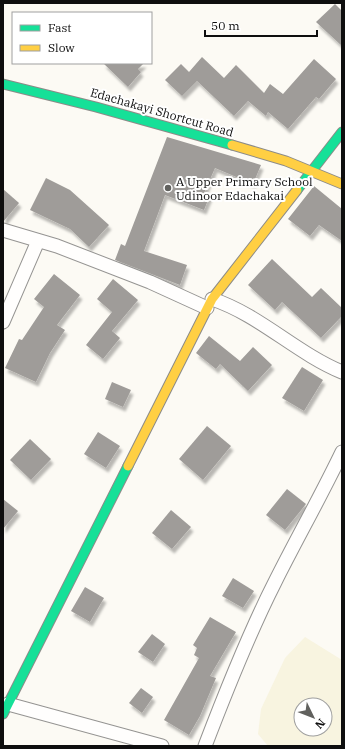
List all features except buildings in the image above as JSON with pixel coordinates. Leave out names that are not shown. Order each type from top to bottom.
[{"type":"main road","name":"Edachakayi Shortcut Road","points":[[3,84],[101,107],[238,146],[313,170],[342,184]]},
{"type":"main road","points":[[6,709],[209,303],[342,132]]},
{"type":"street","points":[[3,230],[38,241],[209,303],[231,305],[266,326],[321,363],[342,372]]},
{"type":"street","points":[[3,322],[38,241]]},
{"type":"street","points":[[204,746],[226,690],[275,582],[342,452]]},
{"type":"street","points":[[6,709],[162,746]]},
{"type":"shaded area","points":[[305,637],[342,660],[342,746],[268,746],[258,734],[261,709],[285,658]]},
{"type":"traffic: fast","points":[[3,84],[96,107],[232,145]]},
{"type":"traffic: fast","points":[[297,190],[342,132]]},
{"type":"traffic: fast","points":[[3,714],[128,466]]},
{"type":"traffic: slow","points":[[232,145],[286,161],[342,184]]},
{"type":"traffic: slow","points":[[128,466],[212,299],[297,190]]},
{"type":"place","name":"A Upper Primary School Udinoor Edachakai","points":[[168,188]]}]
